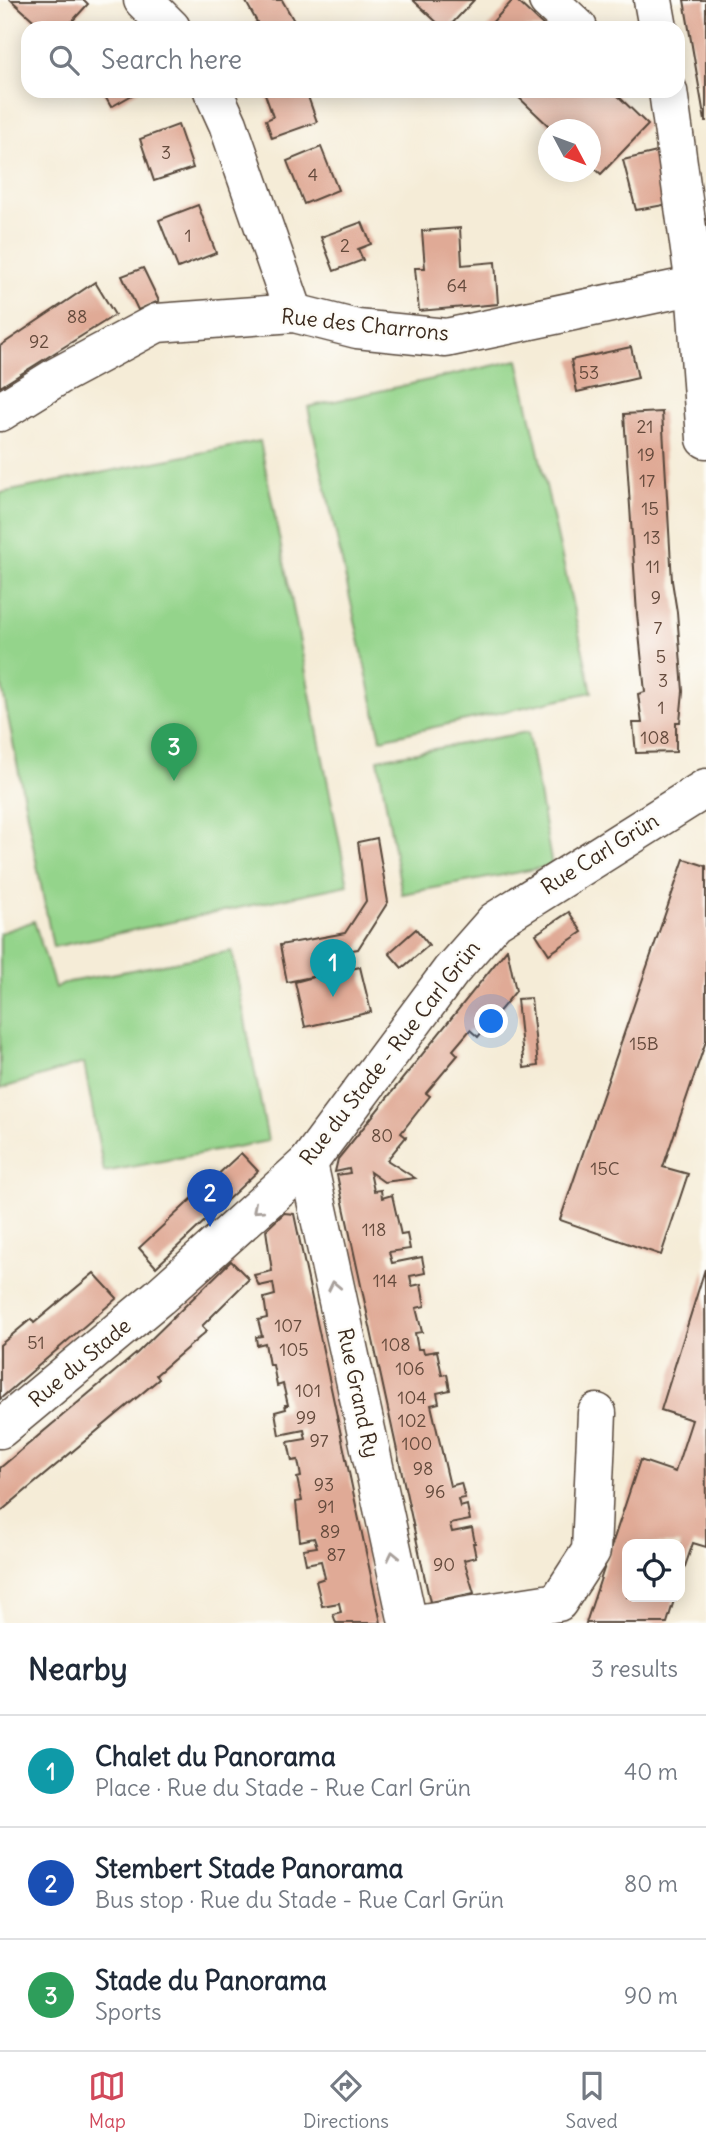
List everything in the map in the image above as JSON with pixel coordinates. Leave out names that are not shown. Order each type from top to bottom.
[{"type":"street","points":[[143,0],[164,21]]},
{"type":"street","points":[[548,0],[570,21]]},
{"type":"street","points":[[653,0],[657,21]]},
{"type":"street","points":[[216,98],[228,124],[294,313]]},
{"type":"street","points":[[670,104],[700,284],[706,439]]},
{"type":"street","name":"Rue des Charrons","points":[[0,412],[58,376],[157,323],[294,313],[357,329],[446,338],[700,284]]},
{"type":"street","name":"Rue Carl Grün","points":[[495,920],[706,788]]},
{"type":"street","name":"Rue du Stade - Rue Carl Grün","points":[[159,1297],[308,1163],[451,971],[495,920]]},
{"type":"street","name":"Rue Grand Ry","points":[[308,1163],[408,1623]]},
{"type":"street","name":"Rue du Stade","points":[[0,1429],[159,1297]]},
{"type":"street","points":[[423,1623],[558,1602],[591,1551],[597,1413]]},
{"type":"green space","points":[[518,360],[592,692],[381,739],[308,407]]},
{"type":"green space","points":[[260,441],[348,885],[53,947],[0,676],[0,493]]},
{"type":"green space","points":[[528,732],[552,866],[402,894],[378,759]]},
{"type":"green space","points":[[34,921],[55,988],[69,982],[232,951],[268,1141],[104,1172],[84,1063],[0,1089],[0,933]]},
{"type":"building","points":[[11,0],[84,0],[88,4],[72,21],[34,21]]},
{"type":"building","points":[[282,0],[294,21],[256,21],[246,2]]},
{"type":"building","points":[[413,0],[474,0],[454,21],[436,21]]},
{"type":"building","points":[[516,0],[538,21],[494,21]]},
{"type":"building","points":[[684,0],[706,0],[706,121],[705,121]]},
{"type":"building","points":[[106,98],[127,98],[111,107]]},
{"type":"building","points":[[266,98],[308,98],[317,122],[272,138],[266,120],[273,117]]},
{"type":"building","points":[[519,98],[620,98],[648,125],[601,174],[601,119],[541,119]]},
{"type":"building","points":[[178,125],[193,168],[154,181],[140,139]]},
{"type":"building","points":[[321,147],[338,190],[304,204],[287,161]]},
{"type":"building","points":[[657,152],[669,204],[636,210],[623,160]]},
{"type":"building","points":[[198,205],[216,253],[178,268],[159,220]]},
{"type":"building","points":[[362,222],[371,244],[358,249],[363,260],[334,271],[321,237]]},
{"type":"building","points":[[460,228],[462,265],[495,262],[498,304],[419,311],[415,268],[425,268],[422,231]]},
{"type":"building","points":[[143,268],[159,301],[138,310],[122,276]]},
{"type":"building","points":[[95,282],[115,315],[0,387],[0,346]]},
{"type":"building","points":[[631,347],[638,378],[577,392],[571,360]]},
{"type":"building","points":[[662,412],[672,581],[683,691],[680,722],[676,722],[676,752],[636,753],[633,723],[642,723],[638,694],[645,692],[637,614],[624,414]]},
{"type":"building","points":[[377,838],[388,902],[358,949],[334,953],[338,972],[360,967],[371,1012],[305,1027],[295,982],[321,975],[287,982],[280,945],[345,933],[366,901],[358,842]]},
{"type":"building","points":[[684,859],[706,866],[706,1041],[663,1167],[688,1174],[661,1255],[560,1220]]},
{"type":"building","points":[[569,912],[582,932],[549,954],[536,934]]},
{"type":"building","points":[[416,929],[429,945],[402,968],[389,953]]},
{"type":"building","points":[[507,949],[516,991],[478,1037],[470,1030],[453,1050],[458,1055],[426,1093],[430,1096],[401,1133],[406,1137],[387,1160],[415,1178],[384,1182],[370,1172],[374,1191],[381,1190],[382,1198],[392,1195],[401,1235],[407,1234],[410,1249],[389,1252],[392,1263],[422,1257],[425,1273],[410,1276],[412,1286],[421,1284],[425,1306],[416,1308],[422,1332],[415,1333],[418,1349],[423,1349],[424,1353],[437,1351],[442,1375],[447,1374],[450,1390],[437,1393],[439,1403],[431,1405],[450,1486],[461,1483],[465,1498],[458,1499],[460,1507],[467,1505],[470,1520],[450,1524],[452,1532],[472,1528],[475,1543],[476,1557],[464,1560],[474,1593],[430,1602],[337,1175],[350,1173],[349,1169],[335,1172],[338,1159]]},
{"type":"building","points":[[531,998],[538,1066],[524,1068],[517,999]]},
{"type":"building","points":[[241,1153],[258,1171],[156,1267],[139,1248]]},
{"type":"building","points":[[284,1213],[294,1214],[381,1623],[336,1623],[333,1614],[341,1612],[339,1603],[322,1606],[316,1581],[325,1578],[321,1561],[306,1564],[303,1549],[317,1547],[314,1538],[300,1541],[296,1502],[302,1501],[297,1478],[301,1477],[298,1460],[292,1461],[288,1442],[306,1439],[304,1430],[279,1435],[275,1412],[286,1409],[285,1405],[288,1405],[283,1384],[277,1386],[273,1365],[269,1365],[265,1343],[257,1345],[256,1337],[262,1336],[258,1320],[267,1318],[264,1298],[275,1295],[273,1283],[259,1286],[254,1275],[272,1271],[266,1230]]},
{"type":"building","points":[[231,1261],[249,1279],[202,1326],[207,1331],[156,1375],[159,1379],[0,1512],[0,1468],[137,1353]]},
{"type":"building","points":[[705,1269],[706,1547],[693,1543],[685,1566],[685,1539],[622,1539],[622,1602],[673,1602],[667,1623],[586,1623],[640,1460],[675,1472],[692,1420],[661,1410]]},
{"type":"building","points":[[94,1273],[117,1298],[0,1399],[0,1345],[31,1319],[34,1323]]},
{"type":"place","name":"Stade du Panorama","points":[[174,781]]},
{"type":"place","name":"Chalet du Panorama","points":[[333,997]]},
{"type":"place","name":"Stembert Stade Panorama","points":[[210,1227]]}]
